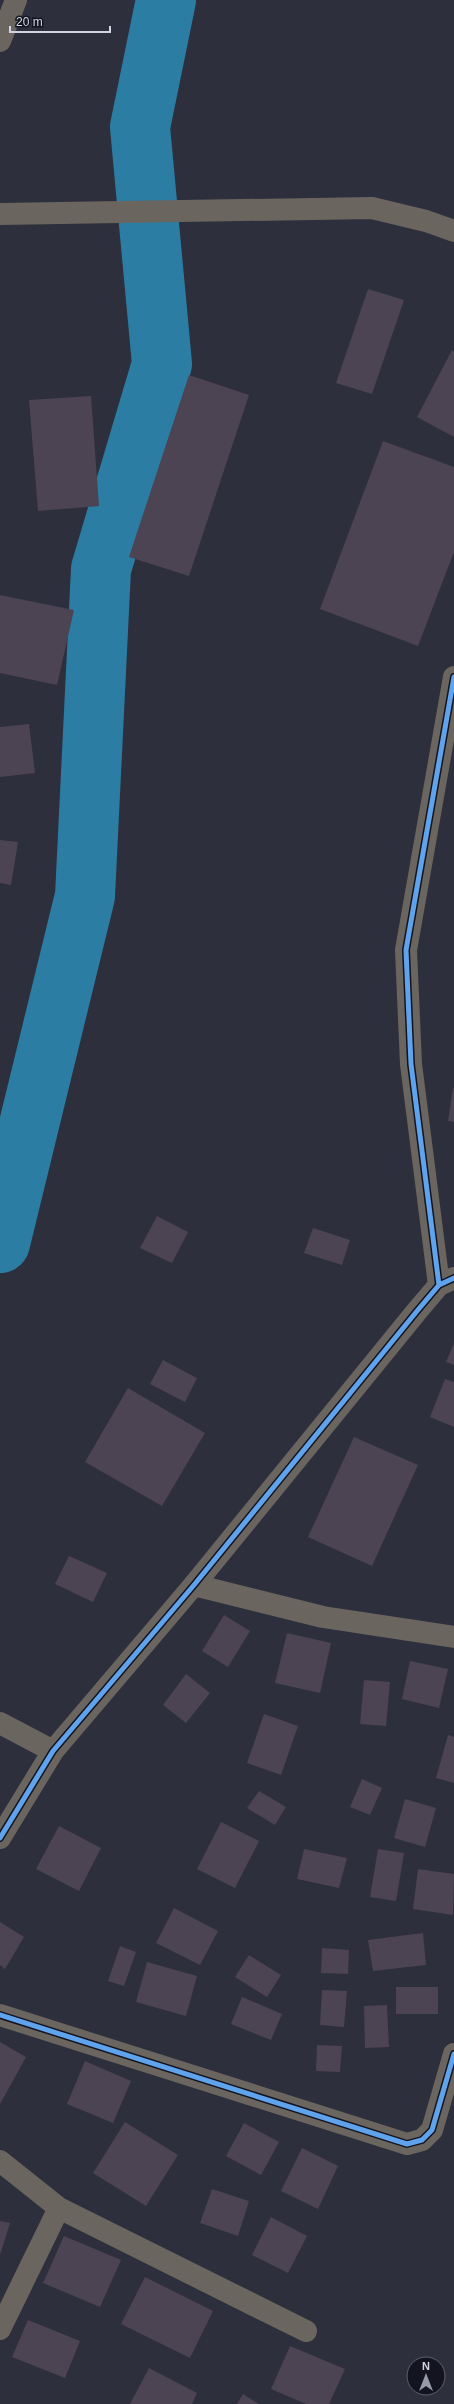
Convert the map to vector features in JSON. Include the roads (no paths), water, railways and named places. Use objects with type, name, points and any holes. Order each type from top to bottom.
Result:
[{"type":"street","points":[[0,40],[16,0]]},
{"type":"street","points":[[0,214],[372,208],[426,221],[454,231]]},
{"type":"street","points":[[0,1838],[53,1751],[194,1585],[447,1281],[412,1064],[406,950],[454,677]]},
{"type":"street","points":[[194,1585],[323,1617],[454,1637]]},
{"type":"street","points":[[0,1723],[53,1751]]},
{"type":"street","points":[[0,2015],[407,2144],[422,2140],[432,2130],[454,2054]]},
{"type":"street","points":[[0,2161],[58,2208],[306,2331]]},
{"type":"street","points":[[0,2329],[58,2208]]},
{"type":"waterway","points":[[0,1243],[85,896],[101,569],[162,364],[140,127],[166,0]]}]
